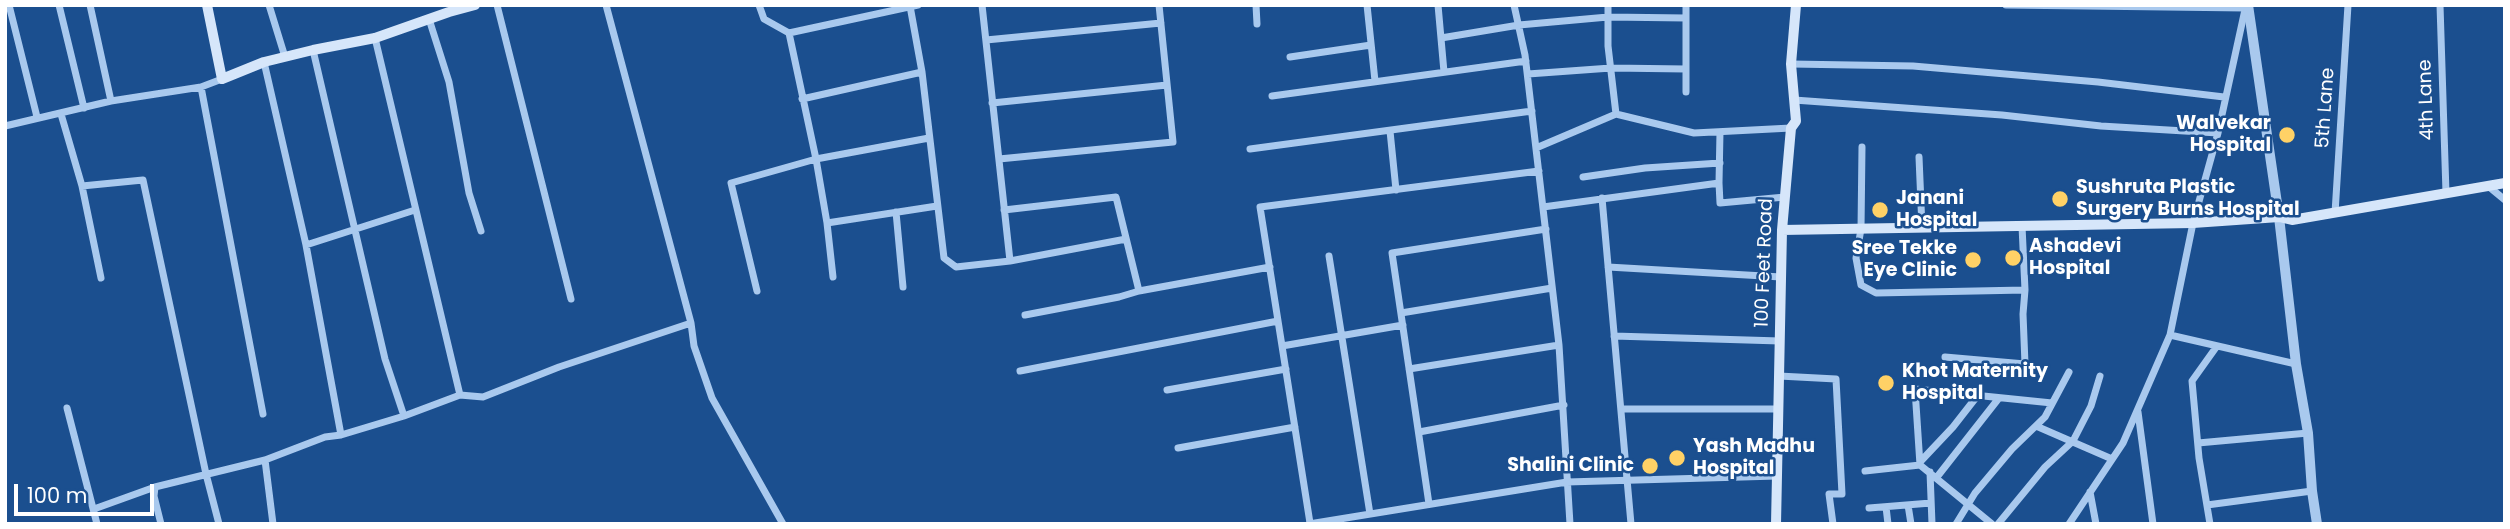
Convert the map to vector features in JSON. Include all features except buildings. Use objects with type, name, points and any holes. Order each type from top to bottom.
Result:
[{"type":"main road","points":[[207,5],[222,79],[264,62],[375,38],[429,19],[448,8],[475,5]]},
{"type":"main road","name":"100 Feet Road","points":[[1776,524],[1782,230],[1791,128],[1796,121],[1791,64],[1796,5]]},
{"type":"main road","points":[[1782,230],[2193,223],[2279,217],[2292,220],[2505,183]]},
{"type":"street","points":[[9,5],[37,117]]},
{"type":"street","points":[[59,5],[84,108]]},
{"type":"street","points":[[90,5],[111,102]]},
{"type":"street","points":[[270,5],[285,57]]},
{"type":"street","points":[[498,5],[571,299]]},
{"type":"street","points":[[606,5],[691,323],[694,346],[712,398],[783,524]]},
{"type":"street","points":[[759,5],[764,19],[789,33],[914,6],[944,258],[956,267],[1010,261],[1126,239]]},
{"type":"street","points":[[982,5],[1010,261]]},
{"type":"street","points":[[999,159],[1173,142],[1159,5]]},
{"type":"street","points":[[1256,5],[1257,24]]},
{"type":"street","points":[[1367,5],[1375,81]]},
{"type":"street","points":[[1438,5],[1444,72]]},
{"type":"street","points":[[1514,5],[1528,75],[1559,345],[1570,524]]},
{"type":"street","points":[[1608,5],[1616,114]]},
{"type":"street","points":[[1686,5],[1686,92]]},
{"type":"street","points":[[2006,5],[2246,6]]},
{"type":"street","name":"5th Lane","points":[[2335,213],[2348,5]]},
{"type":"street","name":"4th Lane","points":[[2440,5],[2446,194]]},
{"type":"street","points":[[2069,524],[2123,443],[2170,335],[2193,223],[2218,133],[2246,6]]},
{"type":"street","points":[[2246,6],[2279,217],[2296,364],[2308,433],[2317,524]]},
{"type":"street","points":[[1441,38],[1519,25],[1608,17],[1686,18]]},
{"type":"street","points":[[429,19],[449,82],[469,193],[481,231]]},
{"type":"street","points":[[986,40],[1161,23]]},
{"type":"street","points":[[789,33],[816,159],[833,277]]},
{"type":"street","points":[[375,38],[460,395]]},
{"type":"street","points":[[1290,57],[1371,45]]},
{"type":"street","points":[[313,50],[385,359],[404,416]]},
{"type":"street","points":[[1272,96],[1526,61]]},
{"type":"street","points":[[264,62],[306,245],[341,435]]},
{"type":"street","points":[[1791,64],[1913,66],[2098,82],[2224,97]]},
{"type":"street","points":[[1528,75],[1611,68],[1686,69]]},
{"type":"street","points":[[802,99],[922,72]]},
{"type":"street","points":[[5,126],[111,102],[201,87],[222,79]]},
{"type":"street","points":[[992,103],[1167,85]]},
{"type":"street","points":[[201,87],[263,414]]},
{"type":"street","points":[[1794,100],[2218,133]]},
{"type":"street","points":[[1250,149],[1532,111]]},
{"type":"street","points":[[61,114],[82,186],[101,278]]},
{"type":"street","points":[[1536,148],[1616,114],[1695,133],[1791,128]]},
{"type":"street","points":[[1390,131],[1396,190]]},
{"type":"street","points":[[1720,132],[1720,204],[1785,197]]},
{"type":"street","points":[[757,291],[732,183],[816,159],[929,138]]},
{"type":"street","points":[[1862,147],[1861,229],[1856,258],[1861,285],[1876,293],[2025,289]]},
{"type":"street","points":[[1919,157],[1922,228]]},
{"type":"street","points":[[1583,177],[1645,168],[1720,163]]},
{"type":"street","points":[[1539,172],[1260,207],[1309,524],[1567,482],[1777,475]]},
{"type":"street","points":[[82,186],[143,180],[219,524]]},
{"type":"street","points":[[1543,206],[1720,183]]},
{"type":"street","points":[[2488,186],[2505,200]]},
{"type":"street","points":[[1004,210],[1116,197],[1139,291]]},
{"type":"street","points":[[1602,198],[1631,524]]},
{"type":"street","points":[[827,222],[937,206]]},
{"type":"street","points":[[306,245],[415,210]]},
{"type":"street","points":[[896,212],[903,287]]},
{"type":"street","points":[[1945,357],[2025,365],[2022,226]]},
{"type":"street","points":[[1429,504],[1392,253],[1546,229]]},
{"type":"street","points":[[1329,256],[1370,514]]},
{"type":"street","points":[[1025,316],[1119,298],[1139,291],[1270,267]]},
{"type":"street","points":[[1608,267],[1781,277]]},
{"type":"street","points":[[1401,313],[1552,288]]},
{"type":"street","points":[[1020,371],[1278,321]]},
{"type":"street","points":[[93,509],[155,487],[265,460],[326,437],[404,416],[460,395],[483,397],[559,367],[691,323]]},
{"type":"street","points":[[1282,346],[1403,325]]},
{"type":"street","points":[[2170,335],[2296,364]]},
{"type":"street","points":[[1614,336],[1780,341]]},
{"type":"street","points":[[1409,369],[1559,345]]},
{"type":"street","points":[[2210,524],[2192,381],[2217,346]]},
{"type":"street","points":[[1167,390],[1286,369]]},
{"type":"street","points":[[1956,524],[1975,493],[2045,416],[2069,372]]},
{"type":"street","points":[[1779,376],[1836,379],[1842,494],[1829,494],[1833,524]]},
{"type":"street","points":[[1998,524],[2045,467],[2073,441],[2091,406],[2100,376]]},
{"type":"street","points":[[1992,524],[1920,463],[1915,388],[2052,403]]},
{"type":"street","points":[[1865,471],[1920,463],[1978,396]]},
{"type":"street","points":[[1932,524],[1934,475],[1999,398]]},
{"type":"street","points":[[1419,432],[1564,405]]},
{"type":"street","points":[[67,408],[97,524]]},
{"type":"street","points":[[1621,410],[1778,409]]},
{"type":"street","points":[[2137,411],[2153,524]]},
{"type":"street","points":[[2036,426],[2112,459]]},
{"type":"street","points":[[1178,448],[1295,427]]},
{"type":"street","points":[[2198,443],[2308,433]]},
{"type":"street","points":[[265,460],[273,524]]},
{"type":"street","points":[[155,487],[162,524]]},
{"type":"street","points":[[2207,505],[2312,491]]},
{"type":"street","points":[[2090,492],[2096,524]]},
{"type":"street","points":[[1869,509],[1931,503]]},
{"type":"street","points":[[1908,505],[1911,524]]},
{"type":"street","points":[[1886,507],[1888,524]]},
{"type":"place","name":"Walvekar Hospital","points":[[2287,135]]},
{"type":"place","name":"Sushruta Plastic Surgery Burns Hospital","points":[[2060,199]]},
{"type":"place","name":"Janani Hospital","points":[[1880,210]]},
{"type":"place","name":"Ashadevi Hospital","points":[[2013,258]]},
{"type":"place","name":"Sree Tekke Eye Clinic","points":[[1973,260]]},
{"type":"place","name":"Khot Maternity Hospital","points":[[1886,383]]},
{"type":"place","name":"Yash Madhu Hospital","points":[[1677,458]]},
{"type":"place","name":"Shalini Clinic","points":[[1650,466]]}]
